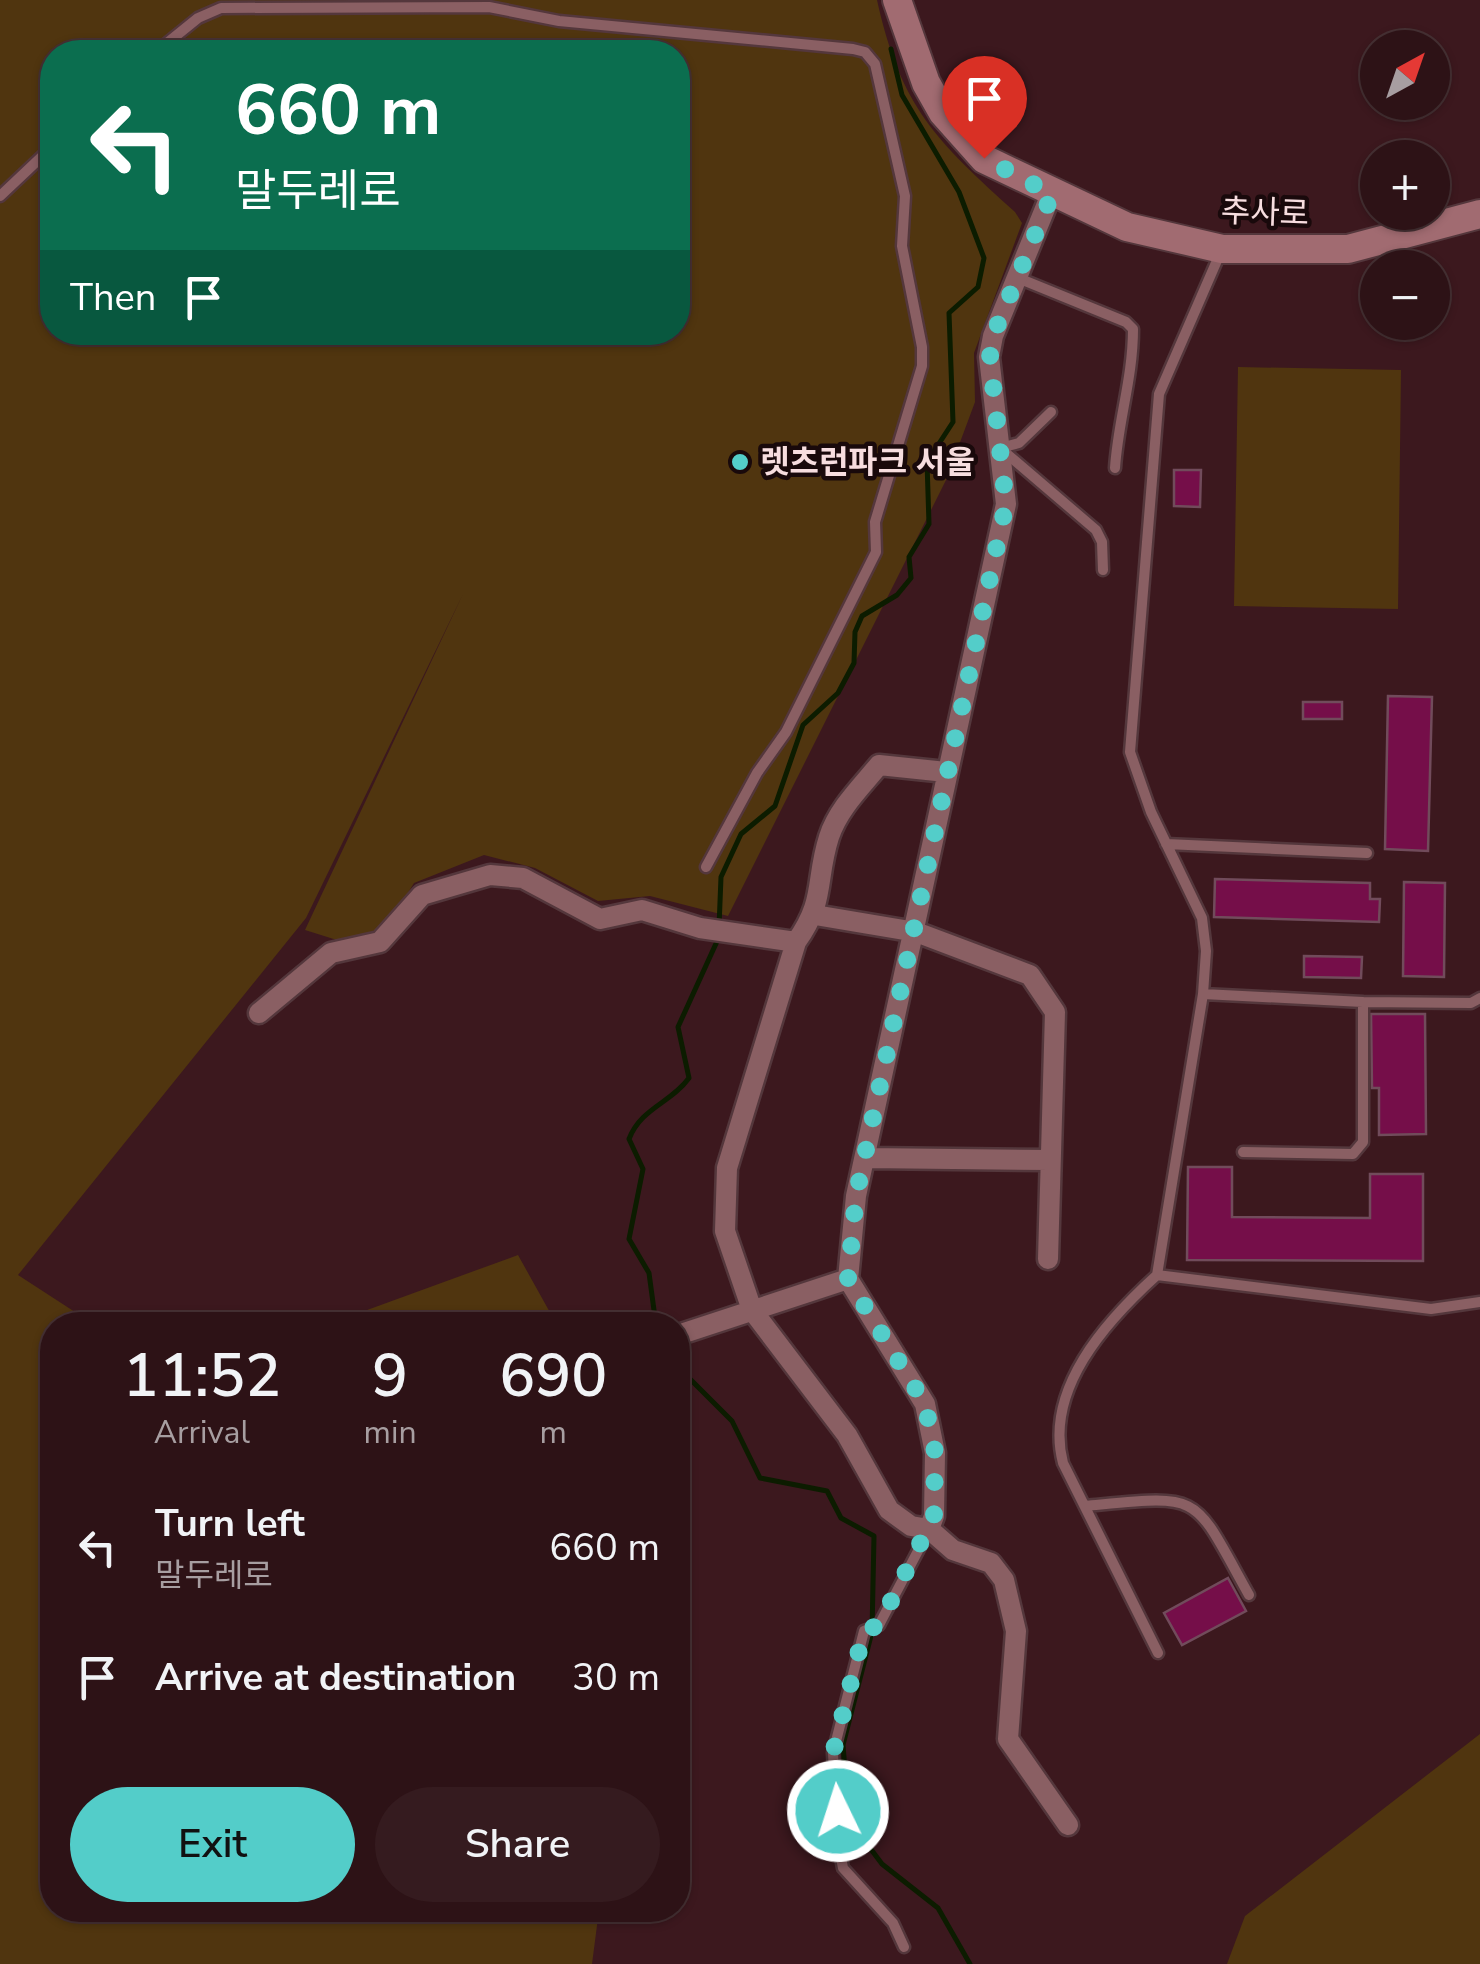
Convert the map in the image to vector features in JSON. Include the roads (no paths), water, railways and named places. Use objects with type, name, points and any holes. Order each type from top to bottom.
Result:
[{"type":"street","name":"추사로","points":[[896,0],[926,83],[944,113],[984,158],[1127,228],[1222,248],[1348,249],[1480,214]]},
{"type":"street","points":[[929,1529],[934,1516],[935,1452],[925,1404],[848,1279],[856,1196],[1006,504],[990,357],[993,336],[1052,194]]},
{"type":"street","points":[[946,772],[880,765],[848,803],[830,835],[815,916],[796,942],[728,1168],[726,1231],[752,1310],[847,1435],[889,1510],[912,1526],[929,1529],[953,1550],[991,1563],[1004,1580],[1016,1631],[1008,1739],[1068,1825]]},
{"type":"street","points":[[260,1014],[330,953],[380,942],[422,895],[490,874],[523,878],[600,919],[642,910],[700,928],[796,942]]},
{"type":"street","points":[[815,916],[916,932],[1030,975],[1044,990],[1055,1012],[1048,1259]]},
{"type":"street","points":[[867,1158],[1050,1160]]},
{"type":"street","points":[[690,1331],[848,1279]]},
{"type":"lane","points":[[171,40],[198,18],[221,8],[488,8],[560,21],[853,49],[865,52],[876,64],[905,196],[902,246],[918,320],[922,366],[876,522],[876,552],[786,732],[757,774],[706,867]]},
{"type":"lane","points":[[0,196],[40,158]]},
{"type":"lane","points":[[1158,1653],[1085,1506],[1057,1439],[1064,1395],[1124,1304],[1157,1275],[1202,994],[1206,951],[1202,918],[1166,844],[1130,752],[1159,394],[1222,248]]},
{"type":"lane","points":[[1018,278],[1126,322],[1133,330],[1133,373],[1118,429],[1115,468]]},
{"type":"lane","points":[[999,448],[1019,443],[1051,412]]},
{"type":"lane","points":[[999,448],[1096,530],[1102,542],[1104,570]]},
{"type":"lane","points":[[1166,844],[1366,853]]},
{"type":"lane","points":[[1202,994],[1362,1002],[1472,1003],[1480,998]]},
{"type":"lane","points":[[1242,1152],[1353,1154],[1364,1142],[1362,1002]]},
{"type":"lane","points":[[1157,1275],[1431,1310],[1480,1302]]},
{"type":"lane","points":[[1085,1506],[1164,1499],[1192,1504],[1205,1516],[1249,1595]]},
{"type":"lane","points":[[904,1947],[893,1924],[844,1868],[837,1836],[833,1753],[864,1631],[879,1625],[929,1529]]},
{"type":"waterway","points":[[719,927],[721,877],[741,834],[775,806],[803,725],[838,693],[854,663],[855,632],[862,616],[897,595],[911,578],[909,557],[929,524],[927,462],[953,422],[949,313],[978,287],[984,258],[959,192],[902,95],[891,49]]},
{"type":"waterway","points":[[654,1312],[649,1273],[629,1239],[643,1169],[629,1139],[641,1120],[689,1078],[678,1027],[719,937]]},
{"type":"waterway","points":[[690,1379],[732,1421],[760,1478],[827,1491],[841,1518],[874,1536],[872,1632],[843,1745],[849,1820],[882,1864],[938,1908],[970,1964]]},
{"type":"place","name":"렛츠런파크 서울","points":[[740,462]]}]
